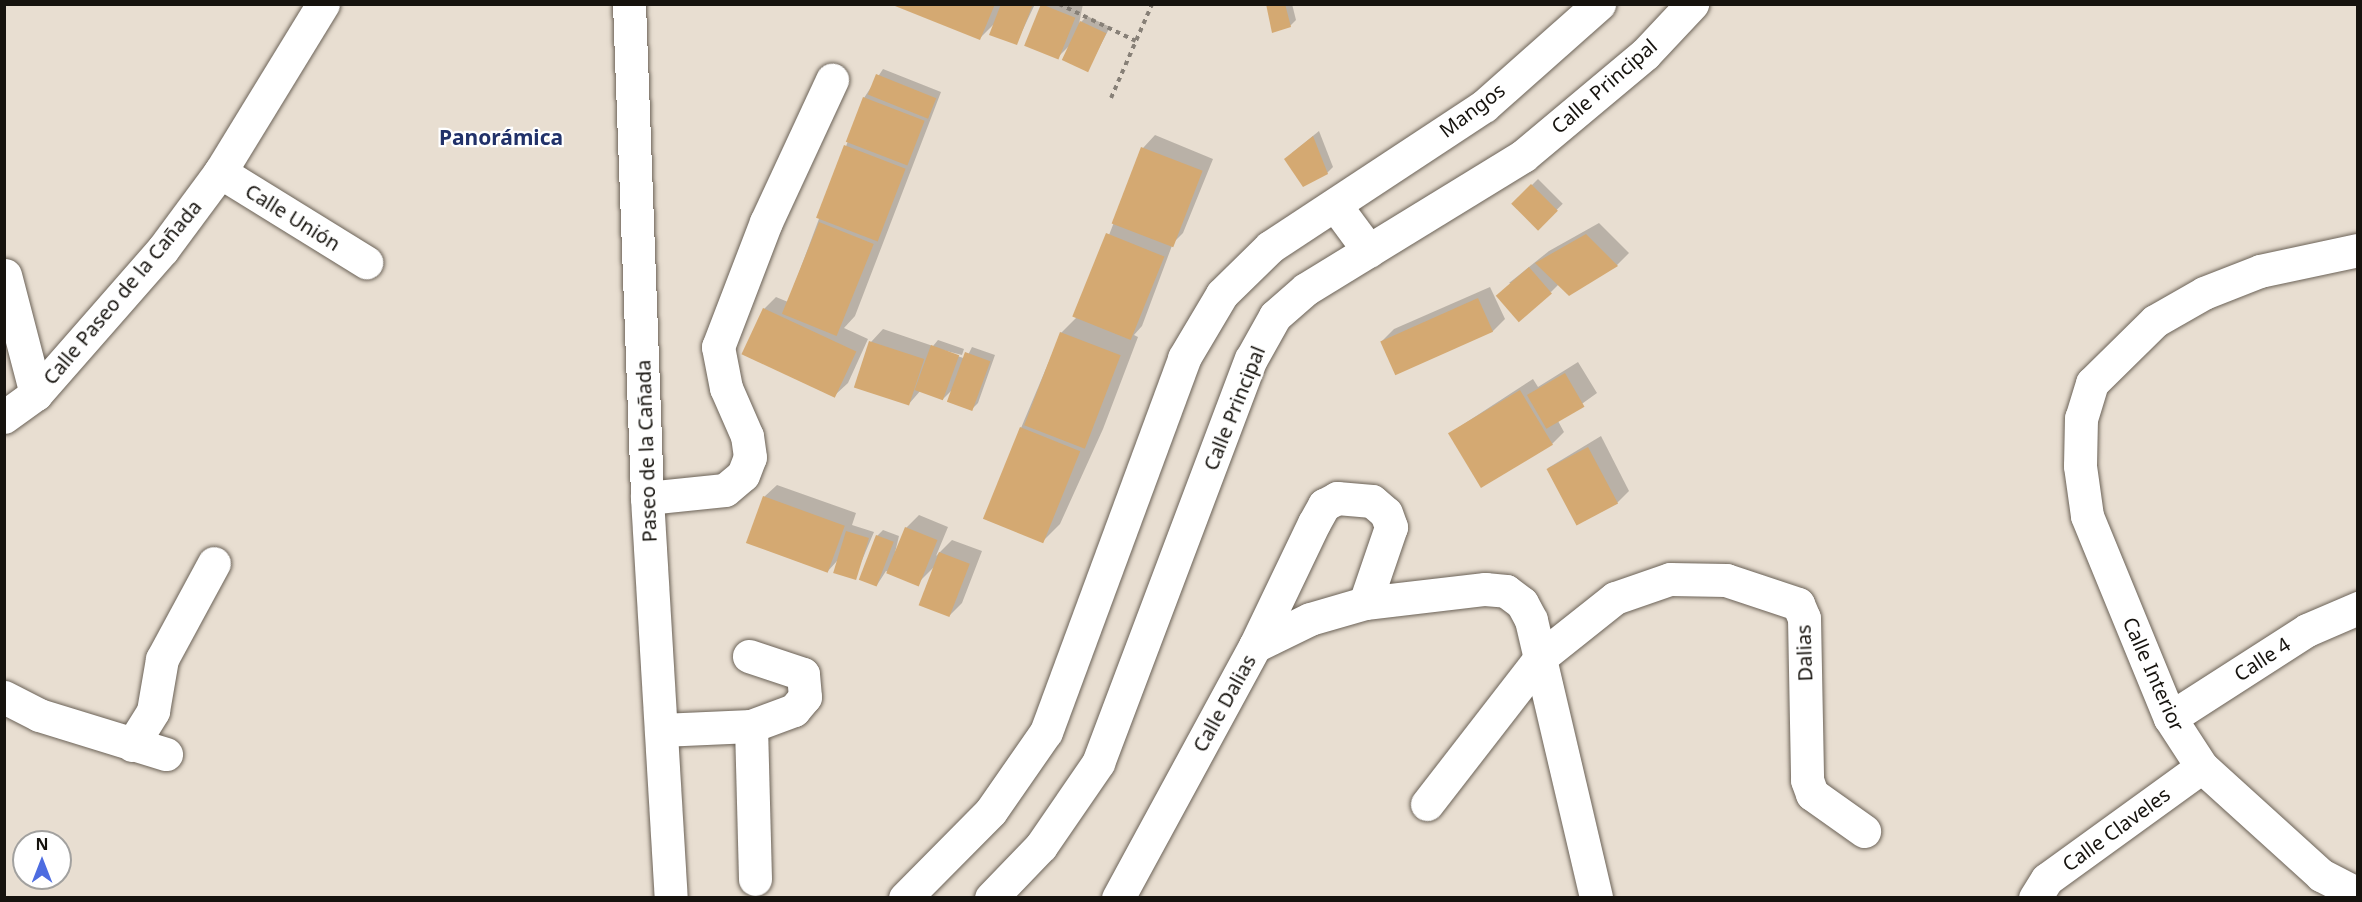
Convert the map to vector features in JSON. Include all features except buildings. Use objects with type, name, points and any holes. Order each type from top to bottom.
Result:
[{"type":"street","name":"Calle Paseo de la Cañada","points":[[4,417],[36,394],[163,249],[220,172],[323,4]]},
{"type":"street","name":"Paseo de la Cañada","points":[[629,4],[647,498],[670,897]]},
{"type":"street","name":"Mangos","points":[[1335,205],[1484,105],[1599,4]]},
{"type":"street","name":"Calle Principal","points":[[991,897],[1041,846],[1098,763],[1251,359],[1275,316],[1306,289],[1523,156],[1646,54],[1692,4]]},
{"type":"street","points":[[647,498],[725,490],[743,475],[750,457],[747,436],[726,388],[718,347],[766,222],[832,80]]},
{"type":"street","name":"Calle Unión","points":[[220,172],[366,262]]},
{"type":"street","points":[[905,897],[991,812],[1046,732],[1184,358],[1222,294],[1270,247],[1335,205],[1369,251]]},
{"type":"street","name":"Calle Interior","points":[[2358,250],[2260,271],[2204,293],[2155,321],[2092,383],[2081,418],[2080,466],[2086,516],[2170,718],[2202,767],[2321,875],[2358,894]]},
{"type":"street","points":[[5,275],[36,394]]},
{"type":"street","points":[[1255,646],[1314,523],[1324,505],[1337,498],[1372,501],[1386,513],[1391,527],[1365,603]]},
{"type":"street","points":[[132,746],[153,711],[162,659],[214,563]]},
{"type":"street","name":"Dalias","points":[[1542,656],[1616,598],[1670,579],[1726,580],[1784,596],[1798,604],[1804,618],[1807,780],[1812,794],[1864,831]]},
{"type":"street","name":"Calle Dalias","points":[[1118,897],[1255,646],[1310,619],[1365,603],[1506,591],[1522,603],[1542,656]]},
{"type":"street","name":"Calle 4","points":[[2170,718],[2307,630],[2358,608]]},
{"type":"street","points":[[661,730],[751,726],[794,710],[807,684],[803,674],[749,656]]},
{"type":"street","points":[[1427,804],[1542,656]]},
{"type":"street","points":[[1542,656],[1596,897]]},
{"type":"street","points":[[4,698],[39,716],[132,746],[166,754]]},
{"type":"street","points":[[751,726],[755,879]]},
{"type":"street","name":"Calle Claveles","points":[[2035,897],[2047,879],[2202,767]]},
{"type":"path","points":[[1059,4],[1136,41]]},
{"type":"path","points":[[1112,98],[1152,4]]},
{"type":"district","name":"Panorámica","points":[[501,137]]}]
